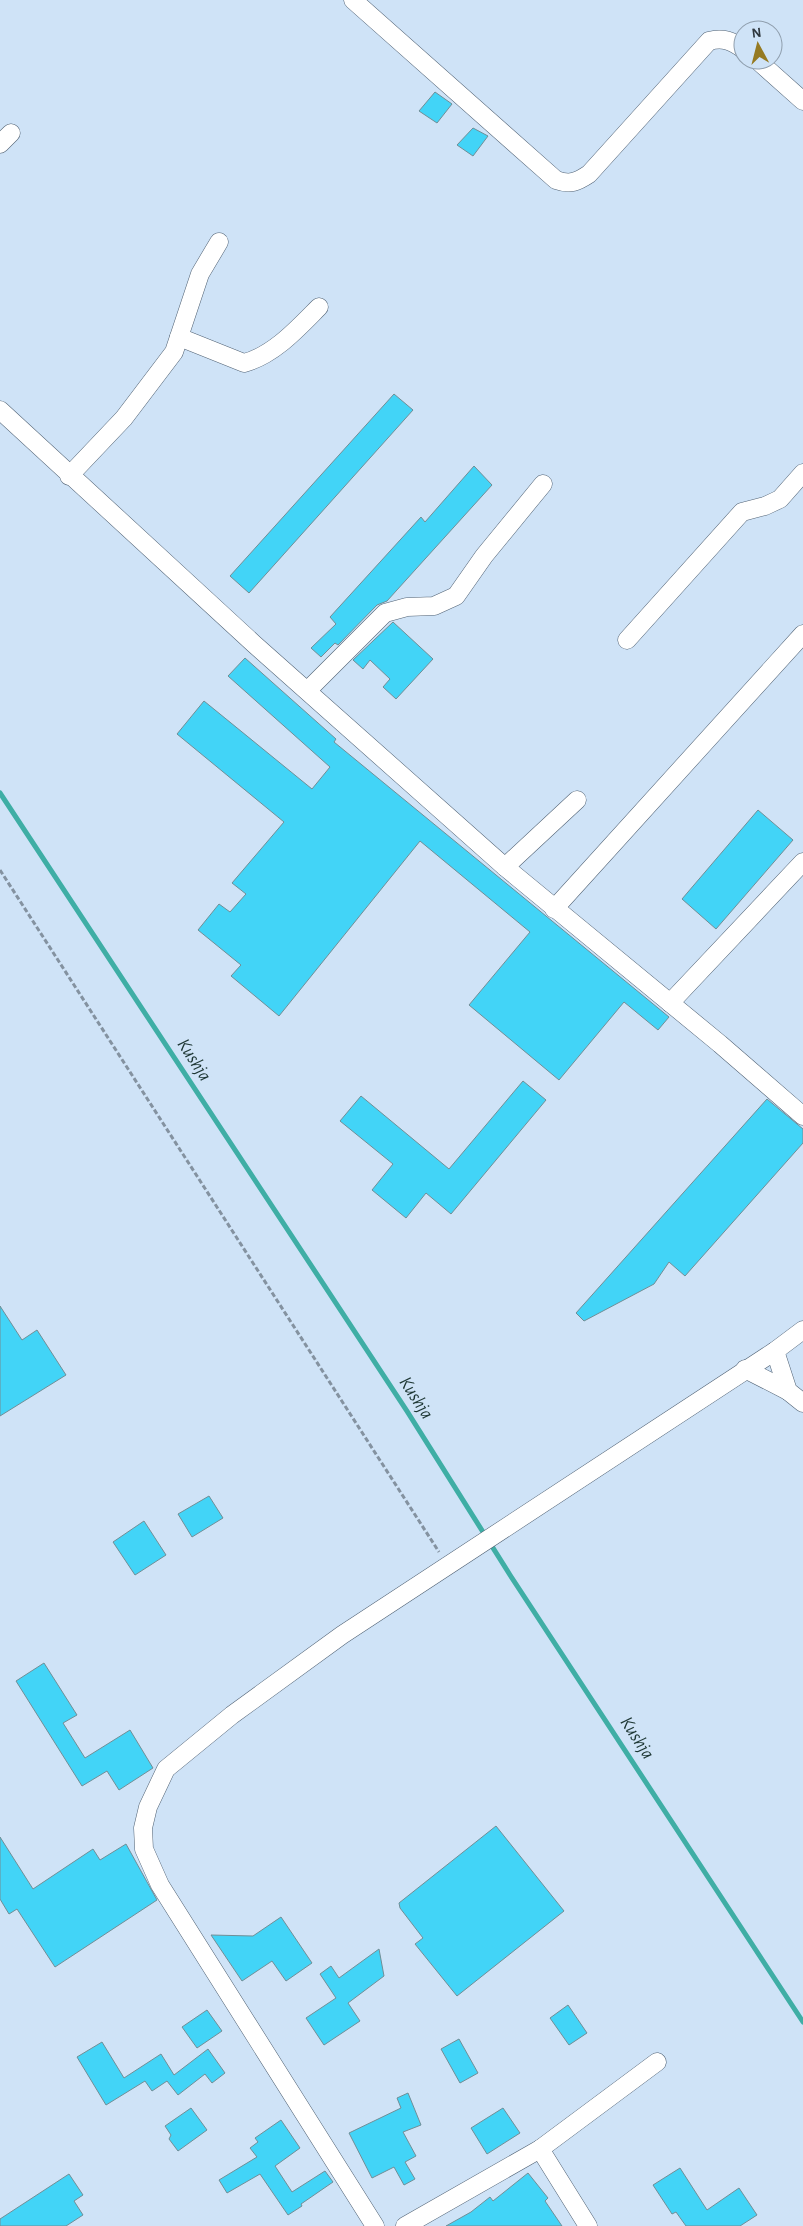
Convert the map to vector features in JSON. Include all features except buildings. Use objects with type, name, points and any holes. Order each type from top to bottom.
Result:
[{"type":"street","points":[[353,0],[556,180],[567,184],[579,181],[589,174],[709,41],[718,38],[733,42]]},
{"type":"street","points":[[769,70],[803,101]]},
{"type":"street","points":[[69,476],[124,418],[174,352],[200,274],[219,242]]},
{"type":"street","points":[[179,337],[244,363],[252,361],[283,342],[319,307]]},
{"type":"street","points":[[0,410],[69,476],[505,867],[803,1116]]},
{"type":"street","points":[[627,640],[742,512],[765,506],[780,499],[803,473]]},
{"type":"street","points":[[308,690],[385,613],[407,608],[434,606],[456,596],[484,556],[543,484]]},
{"type":"street","points":[[554,909],[803,634]]},
{"type":"street","points":[[505,867],[577,800]]},
{"type":"street","points":[[670,1003],[803,862]]},
{"type":"street","points":[[375,2226],[160,1885],[144,1850],[142,1828],[148,1807],[166,1769],[232,1715],[326,1646],[803,1330]]},
{"type":"street","points":[[775,1350],[788,1391]]},
{"type":"street","points":[[745,1369],[788,1391],[803,1404]]},
{"type":"street","points":[[405,2226],[540,2149],[657,2062]]},
{"type":"street","points":[[540,2149],[588,2226]]},
{"type":"path","points":[[0,870],[454,1561]]},
{"type":"waterway","name":"Kushja","points":[[0,793],[407,1411],[510,1575],[803,2022]]}]
